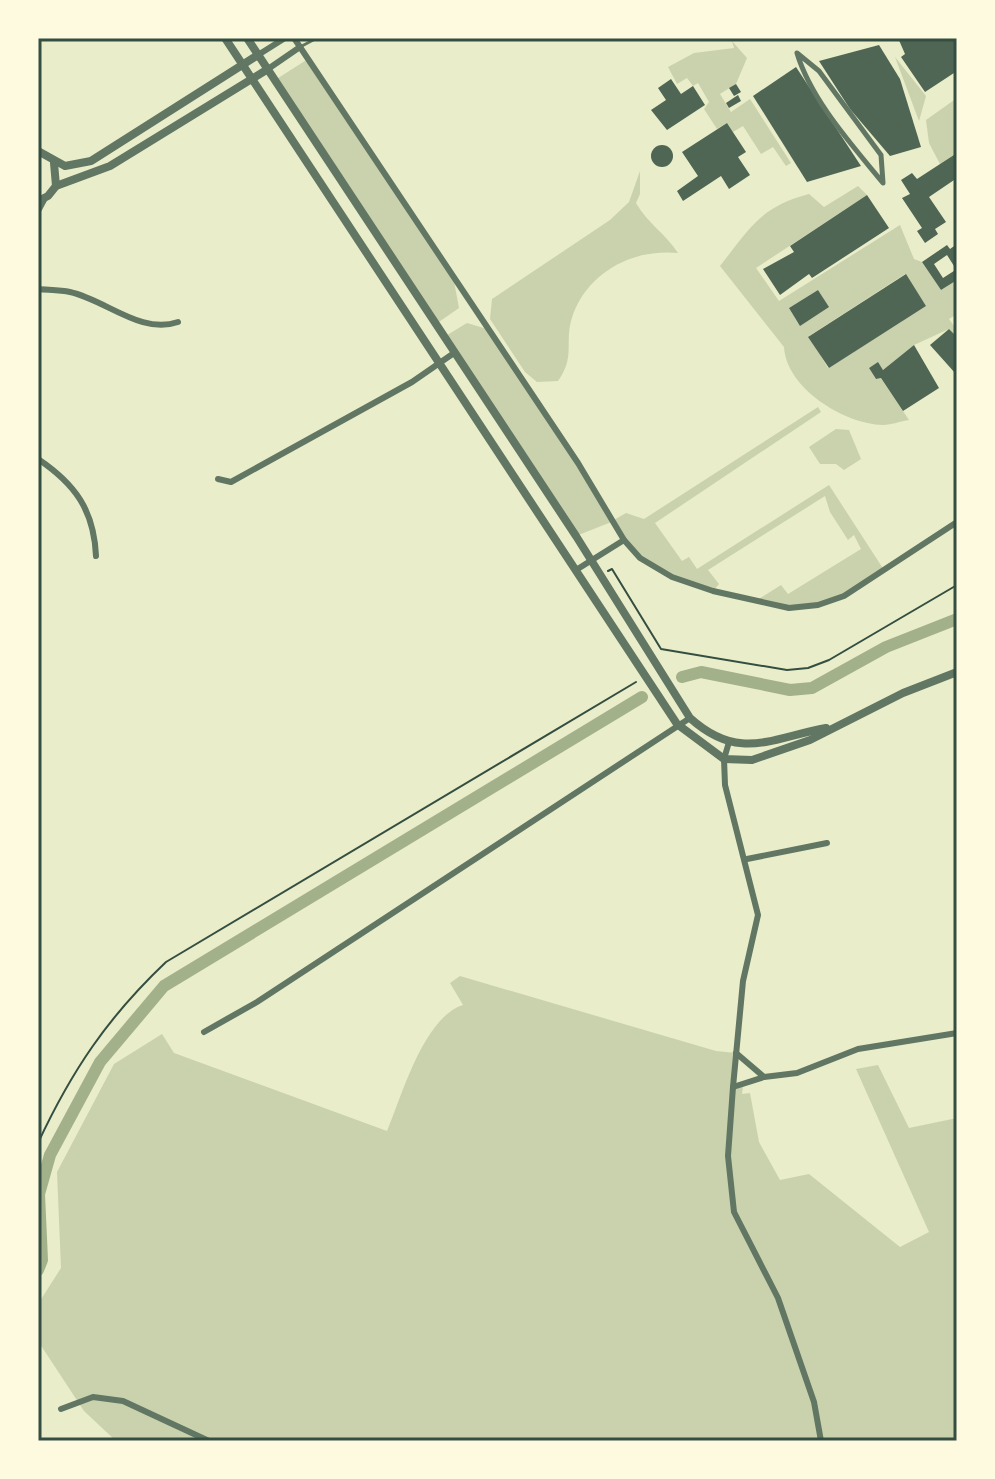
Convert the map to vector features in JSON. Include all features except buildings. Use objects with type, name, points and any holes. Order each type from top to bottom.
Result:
[{"type":"street","points":[[225,38],[677,724],[724,759],[770,757],[957,672]]},
{"type":"street","points":[[247,38],[591,560],[690,718],[714,737],[751,745],[776,742],[831,727]]},
{"type":"street","points":[[38,151],[54,163],[78,165],[102,155],[241,63],[285,38]]},
{"type":"street","points":[[294,38],[578,463],[624,540],[640,558],[672,577],[713,591],[789,608],[818,605],[844,596],[957,522]]},
{"type":"street","points":[[38,211],[41,200],[56,186],[110,166],[300,47]]},
{"type":"street","points":[[797,53],[819,71],[845,111],[881,155],[883,183],[854,148],[803,70],[797,53]]},
{"type":"street","points":[[54,163],[56,186]]},
{"type":"street","points":[[38,289],[71,292],[148,324],[165,327],[178,322]]},
{"type":"street","points":[[218,479],[231,482],[454,353]]},
{"type":"street","points":[[38,459],[67,479],[95,528],[96,556]]},
{"type":"street","points":[[576,570],[624,540]]},
{"type":"street","points":[[204,1032],[257,1002],[690,718]]},
{"type":"street","points":[[729,742],[724,759],[725,785],[747,859],[758,915],[743,981],[733,1087],[728,1156],[734,1212],[778,1298],[814,1402],[821,1441]]},
{"type":"street","points":[[747,859],[827,843]]},
{"type":"street","points":[[733,1087],[764,1077],[797,1073],[858,1049],[957,1033]]},
{"type":"street","points":[[736,1053],[764,1077]]},
{"type":"street","points":[[61,1409],[93,1397],[123,1401],[209,1441]]},
{"type":"lane","points":[[300,47],[317,38]]},
{"type":"path","points":[[601,576],[612,569],[661,649],[787,670],[808,668],[829,660],[957,585]]},
{"type":"path","points":[[38,1143],[91,1046],[124,1001],[166,962],[637,682],[632,673]]},
{"type":"green space","points":[[732,41],[747,58],[736,84],[720,94],[731,112],[750,99],[791,163],[786,166],[773,147],[761,154],[743,126],[733,132],[727,123],[717,129],[704,109],[709,102],[698,83],[693,86],[687,78],[677,84],[668,67],[694,53],[734,48]]},
{"type":"green space","points":[[895,57],[926,96],[919,121]]},
{"type":"green space","points":[[308,59],[453,276],[459,308],[436,324],[275,80]]},
{"type":"green space","points":[[957,98],[957,153],[940,164],[929,143],[926,120]]},
{"type":"green space","points":[[640,171],[640,194],[636,203],[678,253],[644,255],[627,260],[598,278],[577,304],[569,329],[568,358],[563,373],[558,381],[537,382],[525,372],[490,319],[492,299],[610,220],[629,202]]},
{"type":"green space","points":[[858,186],[867,195],[756,268],[779,301],[900,225],[914,259],[922,262],[941,290],[957,280],[957,321],[954,316],[949,319],[954,326],[957,324],[957,337],[949,329],[914,345],[883,370],[878,363],[869,368],[876,379],[881,378],[909,420],[886,425],[868,423],[835,411],[820,401],[795,376],[787,362],[784,347],[720,266],[757,221],[779,205],[809,194],[824,207]],"holes":[[[905,274],[926,306],[828,368],[809,336]],[[818,290],[828,306],[789,308]]]},
{"type":"green space","points":[[467,323],[487,329],[614,520],[626,513],[644,519],[818,407],[821,412],[655,523],[682,561],[689,557],[697,569],[829,485],[884,570],[852,590],[823,602],[792,606],[754,602],[781,585],[788,594],[861,549],[854,535],[848,540],[830,512],[825,496],[708,570],[719,584],[713,591],[672,577],[640,558],[614,521],[576,536],[444,337]]},
{"type":"green space","points":[[836,429],[849,430],[861,459],[844,470],[836,464],[820,464],[809,447]]},
{"type":"green space","points":[[460,976],[716,1051],[736,1053],[733,1086],[743,1086],[742,1094],[750,1093],[759,1142],[780,1180],[809,1174],[900,1247],[929,1232],[856,1069],[878,1065],[909,1128],[957,1118],[957,1441],[116,1441],[84,1411],[38,1341],[38,1304],[61,1268],[57,1172],[114,1064],[162,1034],[174,1053],[387,1131],[407,1078],[426,1041],[449,1012],[463,1005],[450,983]]},
{"type":"waterway","points":[[682,677],[701,672],[790,690],[812,688],[886,647],[957,619]]},
{"type":"waterway","points":[[38,1270],[42,1260],[39,1194],[50,1155],[100,1062],[164,986],[642,697]]}]
